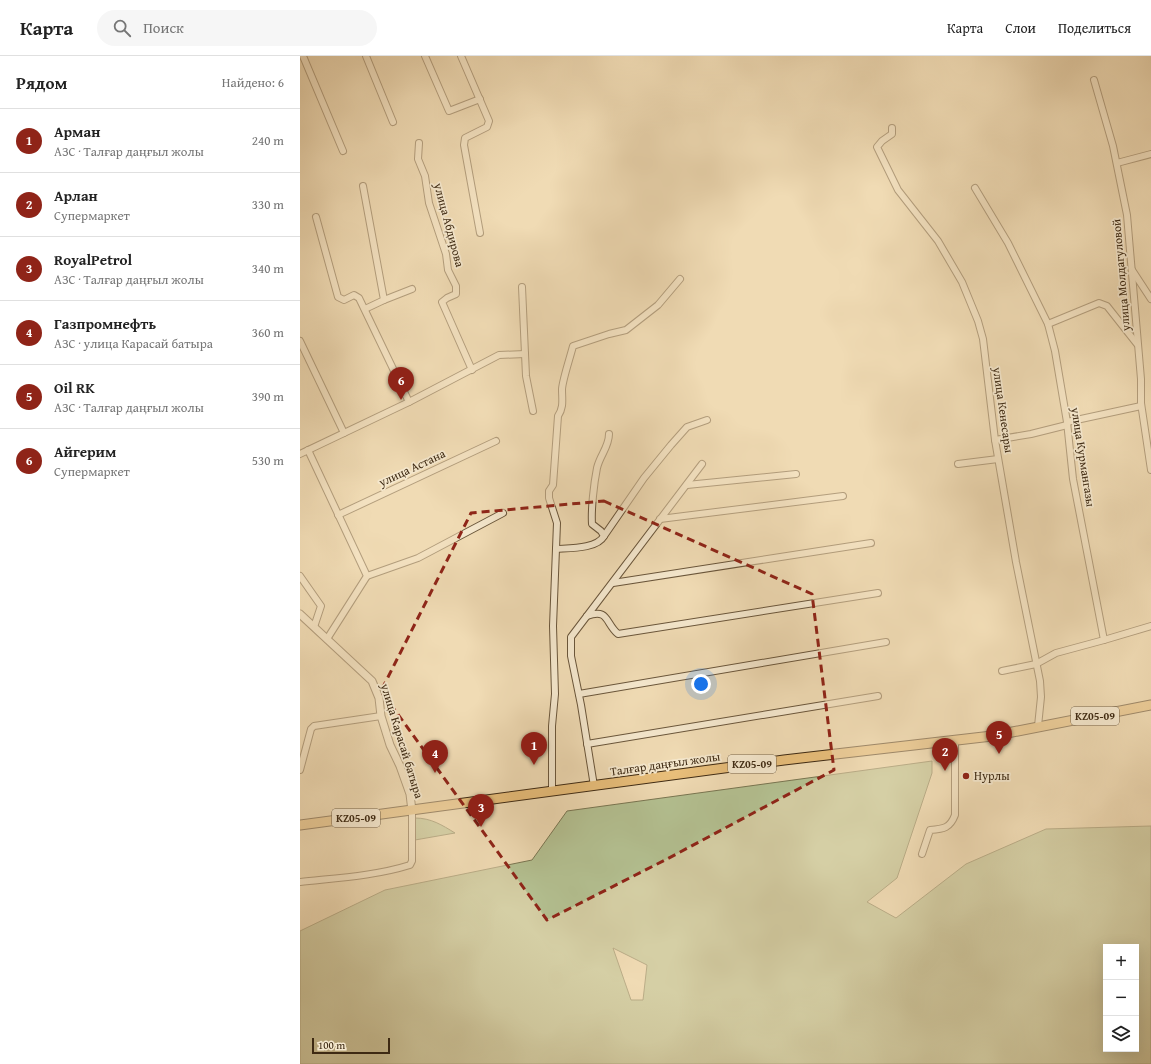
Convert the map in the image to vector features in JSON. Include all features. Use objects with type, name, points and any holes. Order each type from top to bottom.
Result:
[{"type":"main road","name":"Талғар даңғыл жолы","points":[[300,825],[784,760],[992,736],[1151,705]]},
{"type":"street","points":[[366,56],[393,122]]},
{"type":"street","points":[[425,56],[449,111],[480,99]]},
{"type":"street","points":[[461,56],[489,121],[486,127],[465,138],[464,145],[480,233]]},
{"type":"street","points":[[302,57],[344,151]]},
{"type":"street","name":"улица Молдагуловой","points":[[1094,80],[1117,163],[1127,216],[1138,345],[1141,406],[1151,470]]},
{"type":"street","name":"улица Кенесары","points":[[892,128],[892,134],[882,141],[878,147],[887,170],[898,190],[938,241],[962,282],[978,321],[983,339],[998,459],[1041,692],[1038,726]]},
{"type":"street","name":"улица Абдирова","points":[[419,143],[418,159],[425,176],[429,203],[446,254],[448,270],[456,286],[456,294],[442,302],[472,370]]},
{"type":"street","points":[[1117,163],[1151,154]]},
{"type":"street","points":[[363,186],[384,300]]},
{"type":"street","name":"улица Курмангазы","points":[[975,188],[1008,243],[1048,324],[1055,351],[1074,479],[1104,640]]},
{"type":"street","points":[[316,217],[338,297],[344,300],[354,295],[359,298],[409,402]]},
{"type":"street","points":[[1132,268],[1151,299]]},
{"type":"street","points":[[549,792],[555,694],[553,626],[557,523],[549,498],[549,491],[553,485],[558,416],[562,409],[563,401],[562,388],[573,346],[626,330],[658,305],[680,279]]},
{"type":"street","points":[[522,287],[524,354],[526,376],[533,411]]},
{"type":"street","points":[[364,309],[412,289]]},
{"type":"street","points":[[1048,324],[1099,303],[1107,306],[1138,345]]},
{"type":"street","points":[[300,341],[344,433]]},
{"type":"street","points":[[300,454],[409,402],[499,355],[524,354]]},
{"type":"street","points":[[995,440],[1031,434],[1141,406]]},
{"type":"street","points":[[556,549],[594,544],[601,541],[644,478],[671,445],[687,427],[706,420]]},
{"type":"street","points":[[604,536],[601,531],[592,524],[591,512],[597,468],[609,444],[609,434]]},
{"type":"street","name":"улица Астана","points":[[338,515],[496,441]]},
{"type":"street","points":[[308,450],[367,576]]},
{"type":"street","points":[[958,464],[998,459]]},
{"type":"street","points":[[594,786],[579,694],[571,656],[571,637],[702,464]]},
{"type":"street","points":[[687,485],[796,474]]},
{"type":"street","points":[[660,519],[843,496]]},
{"type":"street","points":[[327,639],[367,576],[418,558],[503,513]]},
{"type":"street","points":[[613,583],[871,543]]},
{"type":"street","points":[[300,576],[321,606],[314,627]]},
{"type":"street","points":[[587,616],[599,613],[604,615],[618,634],[878,593]]},
{"type":"street","name":"улица Карасай батыра","points":[[300,614],[372,681],[379,698],[381,716],[390,745],[400,766],[410,794],[412,810]]},
{"type":"street","points":[[1002,671],[1036,664],[1056,653],[1151,626]]},
{"type":"street","points":[[579,694],[886,642]]},
{"type":"street","points":[[587,744],[878,696]]},
{"type":"street","points":[[300,770],[311,729],[314,726],[381,716]]},
{"type":"street","points":[[922,854],[930,830],[945,829],[952,824],[955,815],[956,740]]},
{"type":"street","points":[[300,882],[331,879],[410,865],[412,861],[412,810]]},
{"type":"highlighted area","points":[[604,501],[812,594],[834,770],[667,859],[547,920],[381,691],[471,513]]},
{"type":"green space","points":[[932,761],[932,773],[897,878],[867,902],[896,918],[966,864],[1046,829],[1151,826],[1151,1064],[300,1064],[300,931],[385,890],[532,860],[567,811]],"holes":[[[613,948],[647,965],[643,1000],[631,1000]]]},
{"type":"green space","points":[[415,818],[431,821],[455,833],[415,840]]},
{"type":"place","name":"Айгерим","points":[[401,400]]},
{"type":"place","name":"Oil RK","points":[[999,754]]},
{"type":"place","name":"Арман","points":[[534,765]]},
{"type":"place","name":"Арлан","points":[[945,771]]},
{"type":"place","name":"Газпромнефть","points":[[435,773]]},
{"type":"place","name":"Нурлы","points":[[966,776]]},
{"type":"place","name":"RoyalPetrol","points":[[481,827]]}]
